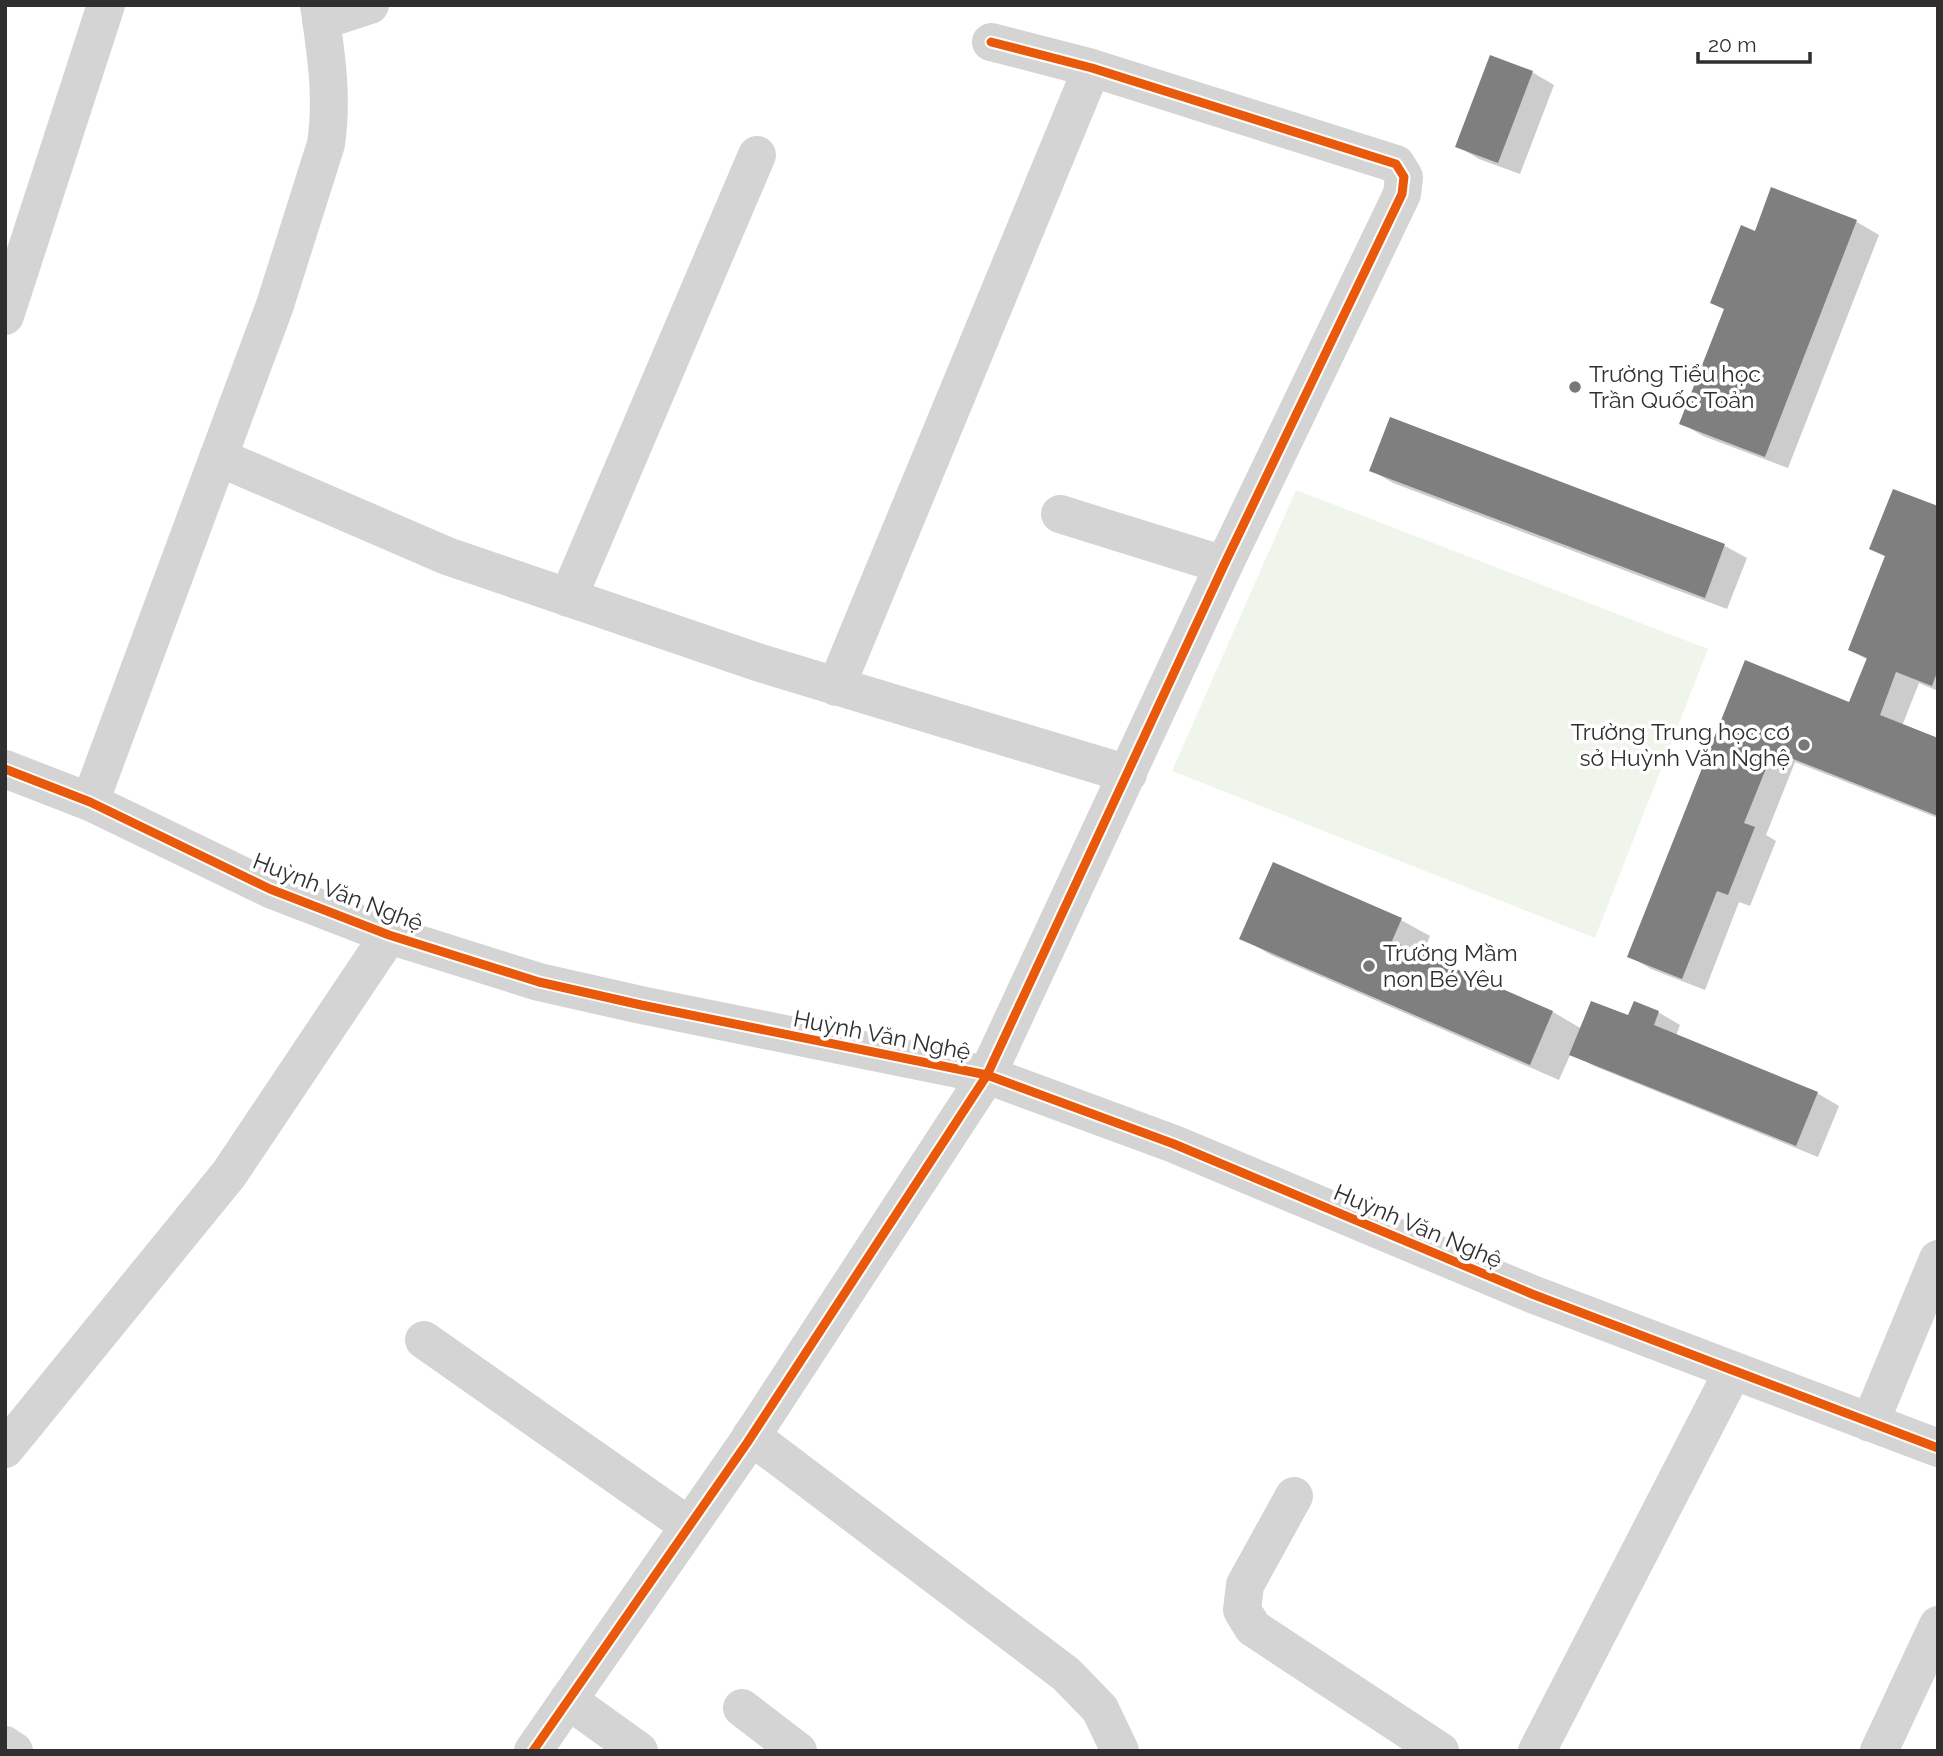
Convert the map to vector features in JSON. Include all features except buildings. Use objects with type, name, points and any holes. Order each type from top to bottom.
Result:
[{"type":"street","points":[[5,316],[106,5]]},
{"type":"street","points":[[90,802],[275,305],[326,144],[330,117],[330,78],[320,13],[370,5]]},
{"type":"street","points":[[533,1751],[751,1436],[987,1075],[1224,565],[1402,194],[1404,177],[1396,164],[1092,68],[991,42]]},
{"type":"street","points":[[836,687],[1092,68]]},
{"type":"street","points":[[568,597],[757,155]]},
{"type":"street","points":[[218,457],[447,556],[761,663],[1128,774]]},
{"type":"street","points":[[1060,514],[1224,565]]},
{"type":"street","name":"Huỳnh Văn Nghệ","points":[[5,769],[90,802],[270,888],[389,935],[539,982],[987,1075],[1174,1144],[1532,1294],[1938,1448]]},
{"type":"street","points":[[5,1449],[229,1174],[389,935]]},
{"type":"street","points":[[1870,1423],[1938,1259]]},
{"type":"street","points":[[425,1340],[689,1526]]},
{"type":"street","points":[[1537,1751],[1733,1371]]},
{"type":"street","points":[[751,1436],[1066,1674],[1100,1709],[1120,1751]]},
{"type":"street","points":[[1294,1496],[1245,1584],[1242,1610],[1253,1628],[1440,1751]]},
{"type":"street","points":[[1879,1751],[1938,1625]]},
{"type":"street","points":[[568,1700],[639,1751]]},
{"type":"street","points":[[742,1708],[798,1751]]},
{"type":"street","points":[[5,1745],[14,1751]]},
{"type":"shaded area","points":[[1296,490],[1708,649],[1595,938],[1172,771]]},
{"type":"cycle path","points":[[533,1751],[747,1443],[987,1075],[1224,565],[1402,194],[1404,177],[1396,164],[1092,68],[991,42]]},
{"type":"cycle path","points":[[5,769],[90,802],[270,889],[389,935],[539,982],[987,1075],[1174,1144],[1532,1294],[1938,1448]]},
{"type":"place","name":"Trường Tiểu học Trần Quốc Toản","points":[[1575,387]]},
{"type":"place","name":"Trường Trung học cơ sở Huỳnh Văn Nghệ","points":[[1804,745]]},
{"type":"place","name":"Trường Mầm non Bé Yêu","points":[[1369,966]]}]
